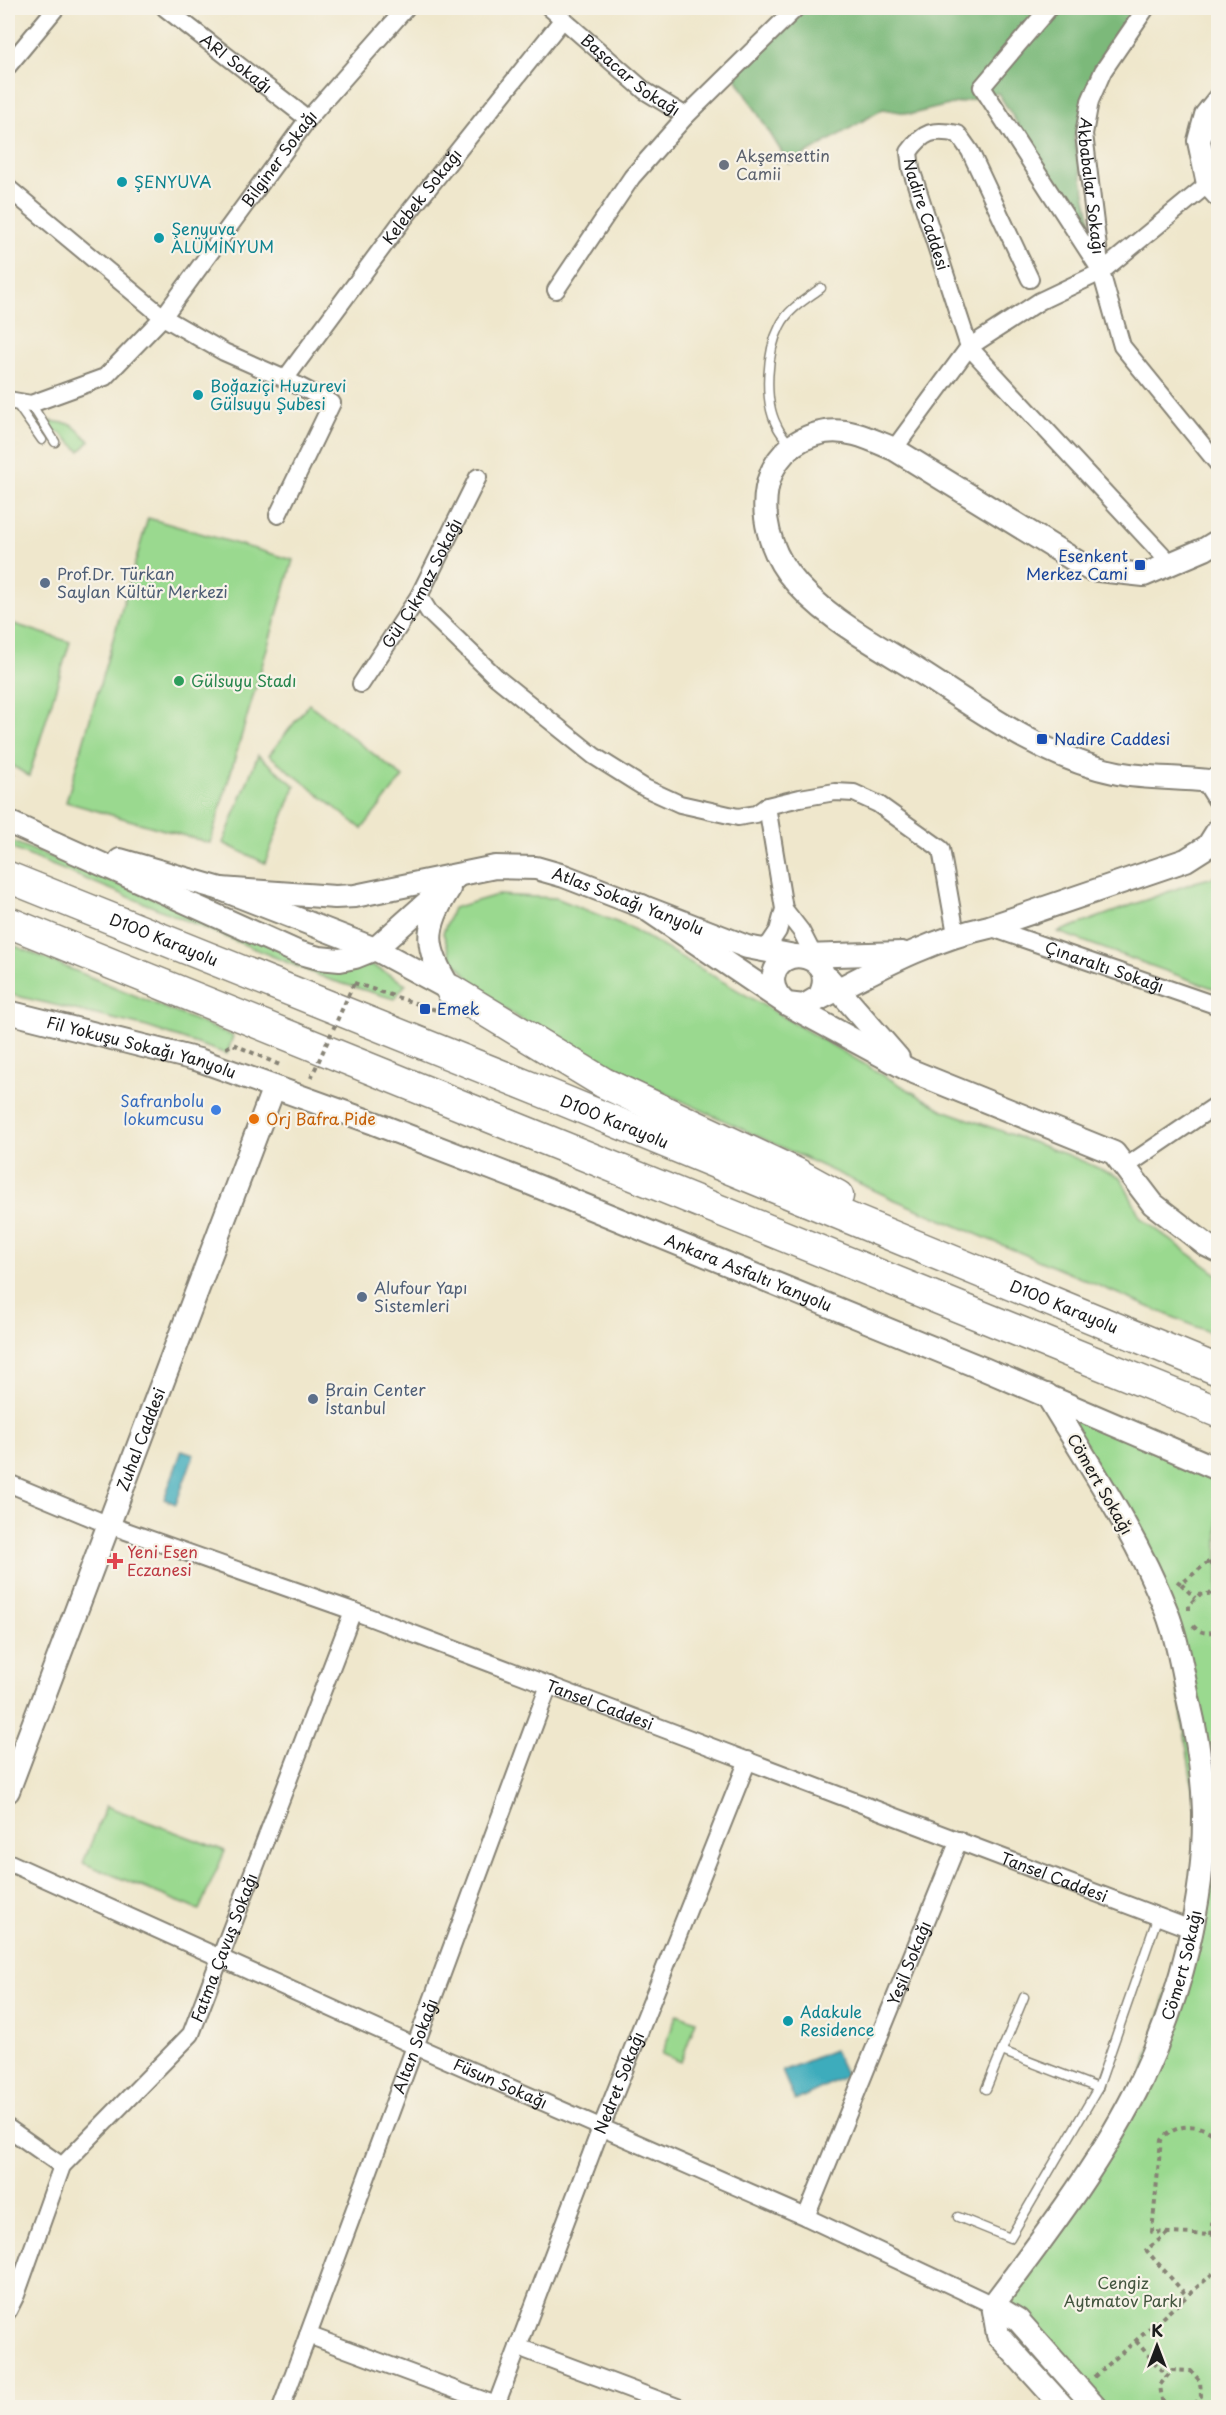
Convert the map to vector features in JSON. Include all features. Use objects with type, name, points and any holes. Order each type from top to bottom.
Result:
[{"type":"highway","name":"D100 Karayolu","points":[[8,877],[532,1087],[1218,1370]]},
{"type":"highway","points":[[8,922],[1218,1412]]},
{"type":"highway","points":[[444,1000],[604,1083],[796,1173],[981,1273]]},
{"type":"main road","points":[[1213,189],[1199,141],[1206,115],[1218,100]]},
{"type":"main road","points":[[1218,541],[1144,575],[1089,570],[894,448],[862,435],[842,432],[826,432],[790,445],[768,480],[765,514],[768,535],[776,554],[788,572],[818,605],[836,619],[1028,740],[1117,773],[1208,781],[1218,797]]},
{"type":"main road","points":[[8,822],[117,859],[221,889],[375,949],[444,1000]]},
{"type":"main road","points":[[8,822],[297,952],[319,958],[340,960],[375,949],[458,875]]},
{"type":"main road","points":[[909,952],[781,963],[774,977],[776,992],[787,1004],[804,1006],[909,952],[956,934],[988,927],[1209,851],[1208,846],[1218,830]]},
{"type":"main road","name":"Atlas Sokağı Yanyolu","points":[[221,889],[335,897],[355,896],[495,867],[536,868],[564,876],[761,950],[809,960]]},
{"type":"main road","points":[[444,1000],[430,942],[432,923],[438,906],[458,875]]},
{"type":"main road","points":[[642,906],[787,1004],[909,1070],[1124,1157],[1153,1204],[1206,1245],[1218,1251]]},
{"type":"main road","points":[[809,960],[909,1070]]},
{"type":"main road","points":[[809,960],[823,990],[812,1003]]},
{"type":"main road","name":"Fil Yokuşu Sokağı Yanyolu","points":[[8,1012],[199,1060],[274,1087]]},
{"type":"main road","name":"Ankara Asfaltı Yanyolu","points":[[274,1087],[527,1182],[1047,1395],[1218,1469]]},
{"type":"main road","name":"Zuhal Caddesi","points":[[8,1791],[274,1087]]},
{"type":"main road","name":"Cömert Sokağı","points":[[993,2305],[1039,2243],[1105,2146],[1142,2078],[1178,1986],[1202,1864],[1204,1810],[1198,1741],[1177,1647],[1155,1583],[1118,1512],[1047,1395]]},
{"type":"main road","points":[[993,2305],[998,2335],[1064,2408]]},
{"type":"main road","name":"Füsun Sokağı","points":[[993,2305],[1018,2320],[1096,2408]]},
{"type":"street","points":[[8,66],[56,8]]},
{"type":"street","name":"ARI Sokağı","points":[[165,8],[308,119]]},
{"type":"street","name":"Bilginer Sokağı","points":[[18,402],[105,377],[164,317],[308,119],[406,8]]},
{"type":"street","points":[[556,290],[632,177],[686,116],[795,8]]},
{"type":"street","points":[[1049,8],[982,87],[1101,272],[1122,346],[1218,464]]},
{"type":"street","name":"Akbabalar Sokağı","points":[[1101,272],[1084,134],[1090,101],[1103,71],[1146,8]]},
{"type":"street","name":"Başacar Sokağı","points":[[556,13],[645,91],[686,116]]},
{"type":"street","name":"Kelebek Sokağı","points":[[285,379],[556,13]]},
{"type":"street","name":"Nadire Caddesi","points":[[969,347],[911,169],[909,152],[918,140],[938,130],[958,135],[970,151],[1030,279]]},
{"type":"street","points":[[8,188],[164,317],[224,352],[332,403],[278,514]]},
{"type":"street","points":[[894,448],[969,347],[1040,301],[1101,272],[1213,189]]},
{"type":"street","points":[[969,347],[1171,564]]},
{"type":"street","name":"Gül Çıkmaz Sokağı","points":[[361,684],[419,596],[477,477]]},
{"type":"street","points":[[419,596],[429,612],[498,678],[594,756],[645,788],[680,804],[738,817],[756,814],[766,806],[835,792],[854,793],[878,804],[941,849],[956,934]]},
{"type":"street","points":[[1194,779],[1218,774]]},
{"type":"street","points":[[761,950],[778,932],[784,909],[766,806]]},
{"type":"street","points":[[784,909],[801,931],[809,960]]},
{"type":"street","name":"Çınaraltı Sokağı","points":[[988,927],[1218,1006]]},
{"type":"street","points":[[1124,1157],[1218,1104]]},
{"type":"street","name":"Tansel Caddesi","points":[[8,1483],[109,1525],[354,1611],[1191,1929]]},
{"type":"street","name":"Fatma Çavuş Sokağı","points":[[8,2312],[62,2166],[191,2034],[354,1611]]},
{"type":"street","name":"Altan Sokağı","points":[[281,2408],[549,1685]]},
{"type":"street","name":"Nedret Sokağı","points":[[496,2406],[601,2128],[748,1760]]},
{"type":"street","name":"Yeşil Sokağı","points":[[806,2217],[959,1840]]},
{"type":"street","name":"Füsun Sokağı","points":[[8,1862],[415,2046],[806,2217],[993,2305]]},
{"type":"street","points":[[8,2128],[62,2166]]},
{"type":"street","points":[[308,2336],[496,2406]]},
{"type":"street","points":[[518,2347],[680,2408]]},
{"type":"lane","points":[[790,445],[776,425],[769,402],[769,363],[780,326],[794,307],[821,288]]},
{"type":"lane","points":[[18,402],[42,440]]},
{"type":"lane","points":[[18,402],[55,442]]},
{"type":"lane","points":[[958,2217],[1010,2238],[1098,2088],[1158,1916]]},
{"type":"lane","points":[[986,2089],[1024,1997]]},
{"type":"lane","points":[[1002,2051],[1098,2088]]},
{"type":"path","points":[[8,770],[15,773],[9,780],[8,789]]},
{"type":"path","points":[[311,1078],[354,982],[444,1000]]},
{"type":"path","points":[[1181,1584],[1218,1554]]},
{"type":"path","points":[[1209,1562],[1218,1573]]},
{"type":"path","points":[[1172,1577],[1195,1598]]},
{"type":"path","points":[[1188,1615],[1189,1605],[1199,1595],[1215,1593],[1218,1595]]},
{"type":"path","points":[[1190,1621],[1199,1631],[1209,1634],[1218,1630]]},
{"type":"path","points":[[1218,2139],[1211,2130],[1187,2125],[1169,2132],[1161,2140],[1152,2232],[1211,2235],[1218,2169]]},
{"type":"path","points":[[1169,2232],[1146,2250],[1187,2296]]},
{"type":"path","points":[[1080,2390],[1218,2269]]},
{"type":"path","points":[[1136,2341],[1167,2377]]},
{"type":"path","points":[[1170,2408],[1162,2400],[1160,2385],[1172,2370],[1191,2371],[1200,2380],[1201,2396],[1193,2407],[1185,2408]]},
{"type":"green space","points":[[792,8],[1142,8],[1085,100],[1074,139],[1096,247],[998,93],[912,114],[883,109],[789,164],[729,67]]},
{"type":"green space","points":[[50,421],[71,424],[90,441],[80,451],[59,432],[53,432]]},
{"type":"green space","name":"Gülsuyu Stadı","points":[[148,518],[293,560],[210,843],[66,802]]},
{"type":"green space","name":"Prof.Dr. Türkan Saylan Kültür Merkezi","points":[[8,622],[70,642],[29,776],[8,763]]},
{"type":"green space","points":[[309,704],[403,777],[362,829],[269,755]]},
{"type":"green space","points":[[258,755],[295,786],[265,863],[223,843]]},
{"type":"green space","points":[[8,840],[323,966],[372,965],[406,984],[394,999],[330,980],[8,847]]},
{"type":"green space","points":[[1218,876],[1218,990],[1058,932],[1195,882]]},
{"type":"green space","points":[[497,895],[556,898],[631,928],[943,1110],[1071,1156],[1121,1178],[1141,1218],[1218,1275],[1218,1336],[893,1199],[570,1049],[486,998],[451,957],[443,933],[453,908]]},
{"type":"green space","points":[[8,943],[233,1036],[227,1054],[147,1027],[8,994]]},
{"type":"green space","name":"Cengiz Aytmatov Parkı","points":[[1047,1395],[1218,1469],[1218,2407],[1096,2407],[993,2305],[1142,2078],[1204,1866],[1167,1613]]},
{"type":"green space","points":[[106,1806],[225,1851],[199,1910],[83,1863]]},
{"type":"green space","points":[[677,2014],[696,2021],[681,2062],[662,2054]]},
{"type":"water","points":[[182,1450],[194,1454],[176,1504],[164,1499]]},
{"type":"water","points":[[834,2050],[846,2076],[795,2101],[782,2071]]},
{"type":"place","name":"Akşemsettin Camii","points":[[724,165]]},
{"type":"place","name":"ŞENYUVA","points":[[122,182]]},
{"type":"place","name":"Şenyuva ALÜMİNYUM","points":[[159,238]]},
{"type":"place","name":"Boğaziçi Huzurevi Gülsuyu Şubesi","points":[[198,395]]},
{"type":"place","name":"Esenkent Merkez Cami","points":[[1140,565]]},
{"type":"place","name":"Prof.Dr. Türkan Saylan Kültür Merkezi","points":[[45,583]]},
{"type":"place","name":"Gülsuyu Stadı","points":[[179,681]]},
{"type":"place","name":"Nadire Caddesi","points":[[1042,739]]},
{"type":"place","name":"Emek","points":[[425,1009]]},
{"type":"place","name":"Safranbolu lokumcusu","points":[[216,1110]]},
{"type":"place","name":"Orj Bafra Pide","points":[[254,1119]]},
{"type":"place","name":"Alufour Yapı Sistemleri","points":[[362,1297]]},
{"type":"place","name":"Brain Center İstanbul","points":[[313,1399]]},
{"type":"place","name":"Yeni Esen Eczanesi","points":[[115,1561]]},
{"type":"place","name":"Adakule Residence","points":[[788,2021]]}]
